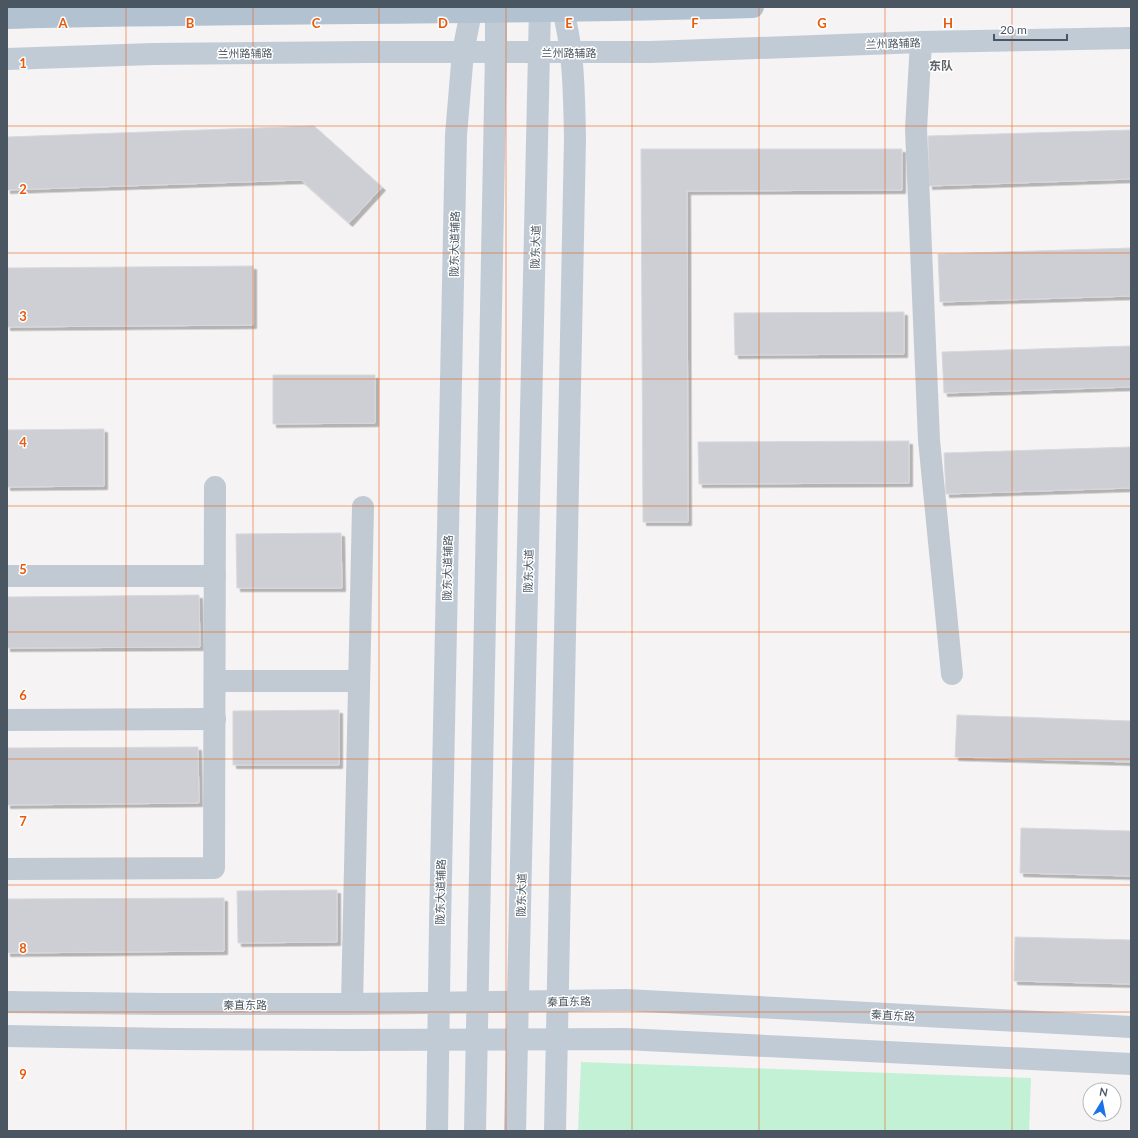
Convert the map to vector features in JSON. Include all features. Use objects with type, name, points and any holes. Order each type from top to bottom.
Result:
[{"type":"main road","points":[[7,18],[472,9],[753,7]]},
{"type":"street","name":"陇东大道辅路","points":[[437,1131],[456,135],[463,52],[472,9]]},
{"type":"street","points":[[475,1131],[496,9]]},
{"type":"street","name":"陇东大道","points":[[515,1131],[540,9]]},
{"type":"street","points":[[555,1131],[575,146],[574,95],[570,52],[562,9]]},
{"type":"street","name":"兰州路辅路","points":[[7,59],[153,54],[651,52],[921,42],[1131,38]]},
{"type":"street","points":[[921,42],[916,128],[929,440],[952,674]]},
{"type":"street","points":[[7,869],[214,868],[215,487]]},
{"type":"street","points":[[352,1004],[363,507]]},
{"type":"street","points":[[7,576],[215,576]]},
{"type":"street","points":[[215,681],[359,681]]},
{"type":"street","points":[[7,720],[215,719]]},
{"type":"street","name":"秦直东路","points":[[7,1002],[352,1004],[626,1000],[1131,1027]]},
{"type":"street","points":[[7,1036],[172,1039],[625,1039],[1131,1064]]},
{"type":"green space","points":[[581,1062],[1031,1078],[1029,1131],[578,1131]]},
{"type":"building","points":[[314,126],[382,187],[349,223],[301,180],[7,190],[7,137]]},
{"type":"building","points":[[1131,130],[1131,179],[929,186],[928,136]]},
{"type":"building","points":[[641,149],[902,149],[902,190],[687,191],[688,522],[643,522]]},
{"type":"building","points":[[1131,248],[1131,296],[940,302],[938,254]]},
{"type":"building","points":[[253,266],[253,325],[7,327],[7,268]]},
{"type":"building","points":[[904,312],[904,354],[735,355],[734,313]]},
{"type":"building","points":[[1131,346],[1131,387],[944,393],[942,352]]},
{"type":"building","points":[[273,375],[375,375],[375,423],[273,424]]},
{"type":"building","points":[[104,429],[104,486],[7,487],[7,430]]},
{"type":"building","points":[[909,441],[909,483],[699,484],[698,442]]},
{"type":"building","points":[[1131,447],[1131,488],[946,494],[944,453]]},
{"type":"building","points":[[341,533],[342,588],[237,588],[236,534]]},
{"type":"building","points":[[199,595],[200,647],[7,648],[7,597]]},
{"type":"building","points":[[339,710],[339,765],[233,765],[233,711]]},
{"type":"building","points":[[957,715],[1131,721],[1131,762],[955,757]]},
{"type":"building","points":[[198,747],[199,803],[7,805],[7,748]]},
{"type":"building","points":[[1021,828],[1131,831],[1131,876],[1020,873]]},
{"type":"building","points":[[337,890],[337,942],[238,943],[237,891]]},
{"type":"building","points":[[224,898],[224,951],[7,953],[7,899]]},
{"type":"building","points":[[1015,937],[1131,940],[1131,984],[1014,981]]},
{"type":"district","name":"东队","points":[[941,65]]}]
